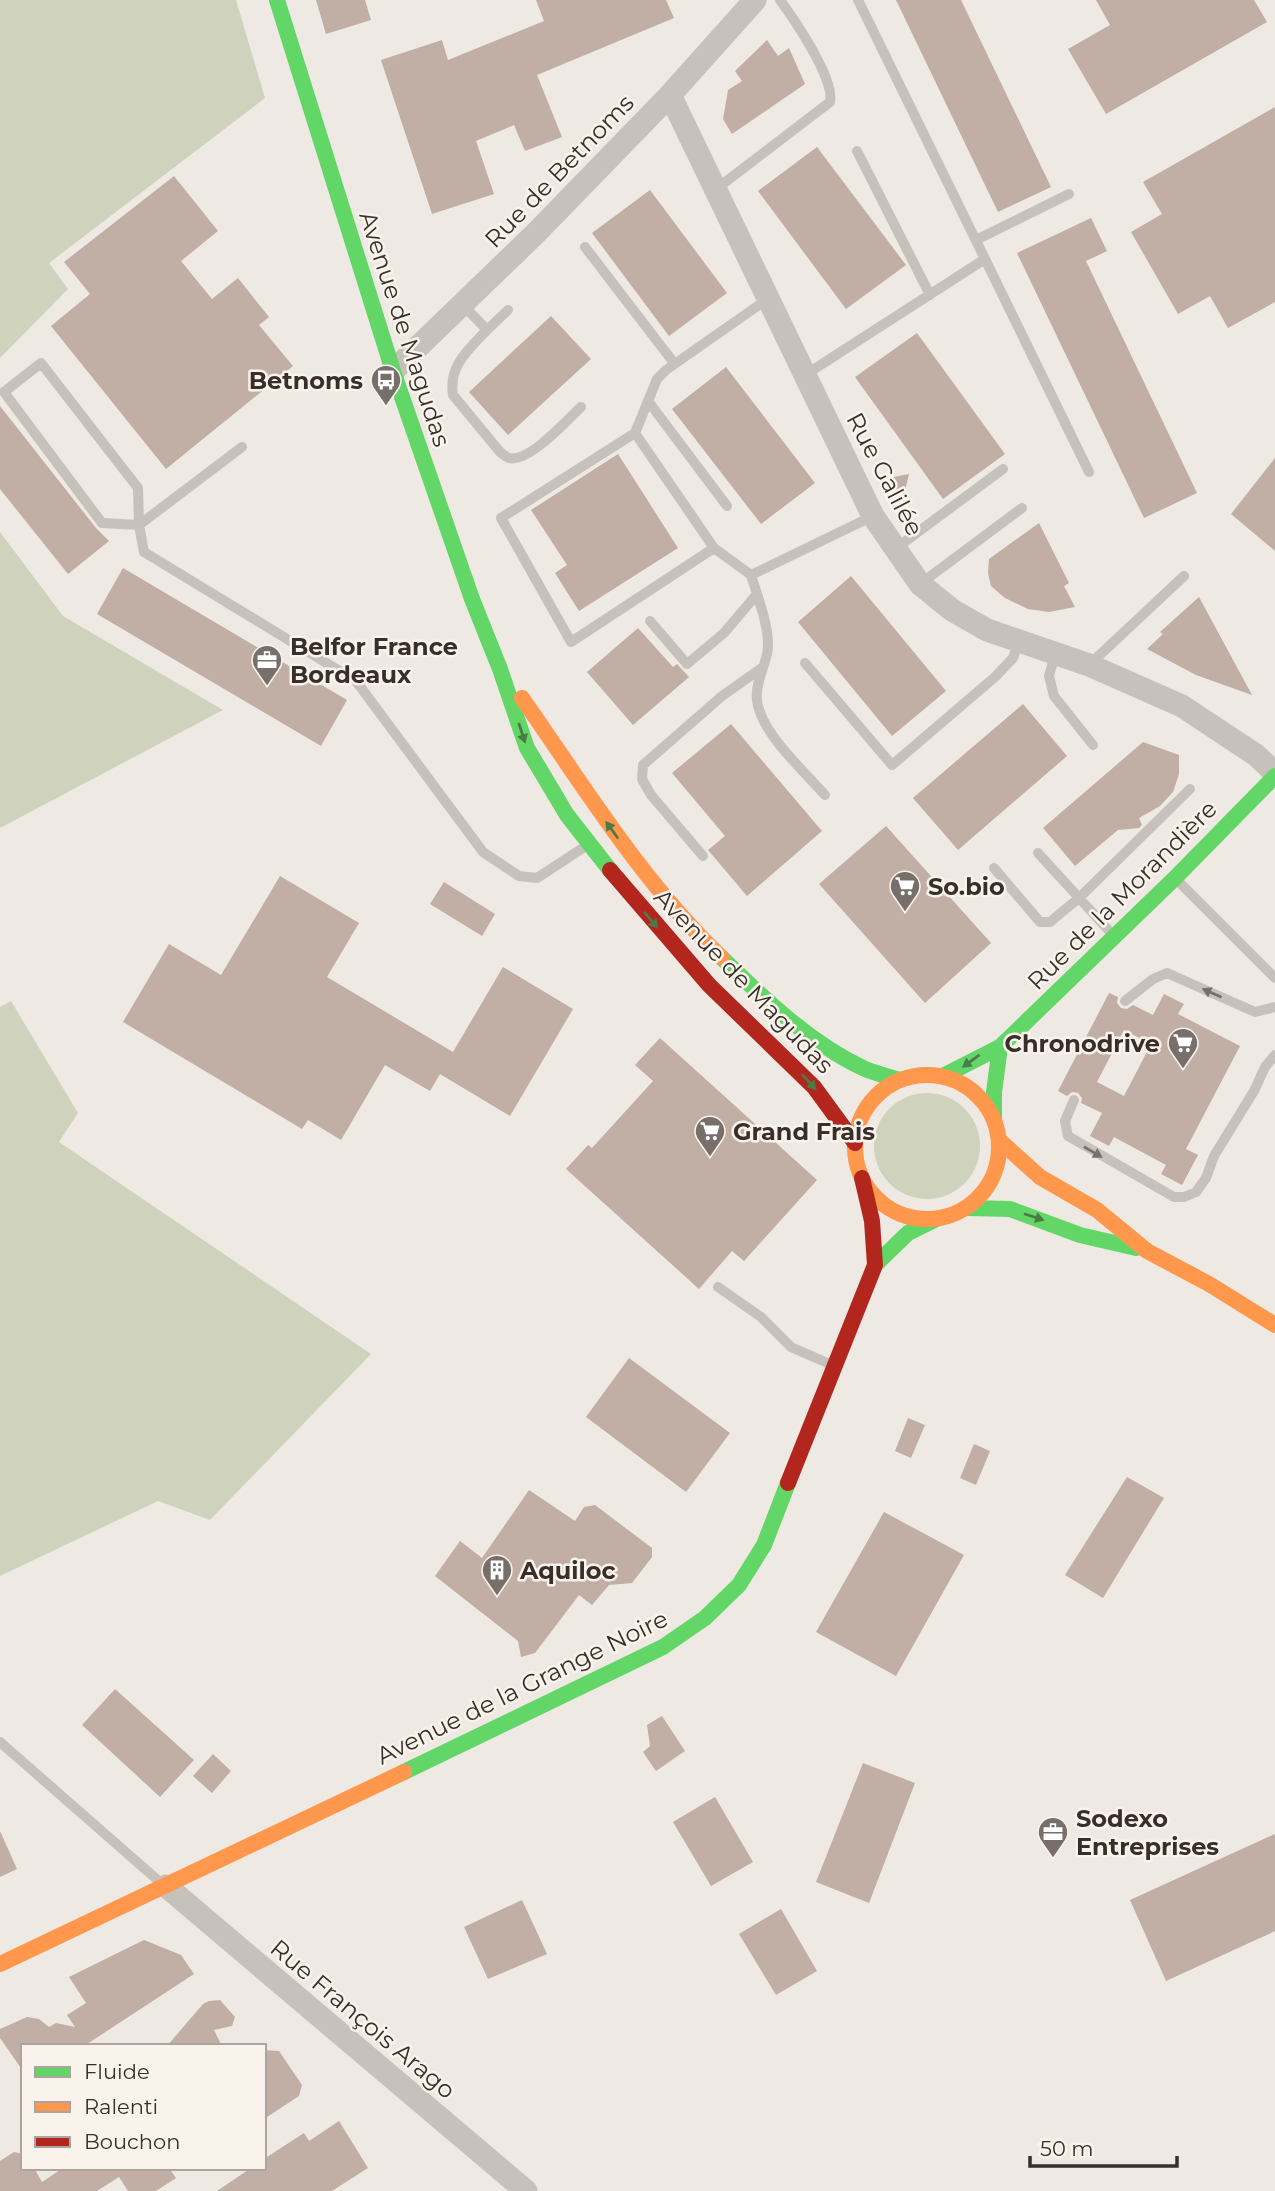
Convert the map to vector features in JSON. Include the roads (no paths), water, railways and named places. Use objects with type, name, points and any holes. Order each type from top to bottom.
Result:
[{"type":"main road","name":"Avenue de Magudas","points":[[276,0],[393,372],[471,599],[500,669],[527,748],[567,815],[659,930],[709,985],[814,1087],[855,1143]]},
{"type":"main road","name":"Avenue de Magudas","points":[[500,669],[622,844],[670,902],[721,956],[797,1024],[861,1067],[900,1080]]},
{"type":"main road","name":"Rue de la Morandière","points":[[943,1076],[963,1068],[984,1052],[1000,1047],[1175,877],[1275,774]]},
{"type":"main road","points":[[994,1118],[982,1099],[964,1084],[943,1076],[921,1074],[900,1080],[882,1090],[868,1105],[859,1123],[855,1143],[856,1161],[862,1178],[875,1197],[893,1210],[914,1218],[936,1219],[952,1215],[967,1208],[982,1195],[999,1161],[1000,1141],[994,1118],[993,1091],[1000,1047]]},
{"type":"main road","points":[[1000,1141],[1040,1177],[1097,1210],[1147,1251],[1209,1284],[1275,1325]]},
{"type":"main road","name":"Avenue de la Grange Noire","points":[[0,1964],[663,1647],[705,1618],[739,1585],[764,1545],[875,1265],[876,1233],[862,1178]]},
{"type":"main road","points":[[967,1208],[1010,1209],[1080,1234],[1147,1251]]},
{"type":"main road","name":"Avenue de la Grange Noire","points":[[875,1265],[908,1233],[936,1219]]},
{"type":"street","name":"Rue de Betnoms","points":[[393,372],[535,234],[670,95],[755,0]]},
{"type":"street","name":"Rue Galilée","points":[[670,95],[873,516],[920,584],[952,610],[986,630],[1089,666],[1182,706],[1256,755],[1275,774]]},
{"type":"street","name":"Rue François Arago","points":[[166,1886],[526,2191]]},
{"type":"lane","points":[[715,190],[830,102],[830,86],[823,69],[780,0]]},
{"type":"lane","points":[[859,0],[1089,472]]},
{"type":"lane","points":[[858,151],[930,295]]},
{"type":"lane","points":[[976,240],[1069,194]]},
{"type":"lane","points":[[585,247],[674,363]]},
{"type":"lane","points":[[805,375],[985,259]]},
{"type":"lane","points":[[714,548],[571,642],[501,518],[635,433],[657,379],[674,363],[769,298]]},
{"type":"lane","points":[[463,305],[487,330]]},
{"type":"lane","points":[[508,310],[456,366],[451,383],[453,394],[460,405],[500,452],[509,458],[532,452],[581,407]]},
{"type":"lane","points":[[242,447],[139,525],[102,523],[4,392],[41,363],[138,488],[139,525],[144,552],[356,681],[483,852],[519,876],[537,878],[589,844]]},
{"type":"lane","points":[[648,401],[727,506]]},
{"type":"lane","points":[[635,433],[714,548],[751,576],[768,637],[768,651],[762,667],[757,701],[769,730],[825,795]]},
{"type":"lane","points":[[895,550],[1003,468]]},
{"type":"lane","points":[[920,584],[1022,508]]},
{"type":"lane","points":[[751,576],[873,516]]},
{"type":"lane","points":[[1089,666],[1184,576]]},
{"type":"lane","points":[[650,621],[687,664],[724,633],[757,594]]},
{"type":"lane","points":[[806,663],[892,765],[1001,671],[1013,658],[1019,641]]},
{"type":"lane","points":[[1055,653],[1049,677],[1054,696],[1093,745]]},
{"type":"lane","points":[[703,856],[651,795],[642,779],[643,765],[722,696],[762,667]]},
{"type":"lane","points":[[995,868],[1040,922],[1050,922],[1079,898],[1190,789]]},
{"type":"lane","points":[[1038,853],[1114,936]]},
{"type":"lane","points":[[1175,877],[1275,978]]},
{"type":"lane","points":[[1125,1001],[1153,979],[1167,973],[1255,1012],[1275,1007]]},
{"type":"lane","points":[[1074,1100],[1065,1121],[1068,1136],[1174,1197],[1184,1197],[1196,1192],[1206,1178],[1214,1156],[1239,1117],[1265,1067],[1275,1055]]},
{"type":"lane","points":[[718,1287],[761,1317],[791,1347],[835,1366]]},
{"type":"lane","points":[[0,1742],[166,1886]]},
{"type":"place","name":"Betnoms","points":[[386,407]]},
{"type":"place","name":"Belfor France Bordeaux","points":[[267,687]]},
{"type":"place","name":"So.bio","points":[[905,913]]},
{"type":"place","name":"Chronodrive","points":[[1183,1070]]},
{"type":"place","name":"Grand Frais","points":[[710,1158]]},
{"type":"place","name":"Aquiloc","points":[[497,1597]]},
{"type":"place","name":"Sodexo Entreprises","points":[[1053,1859]]}]
